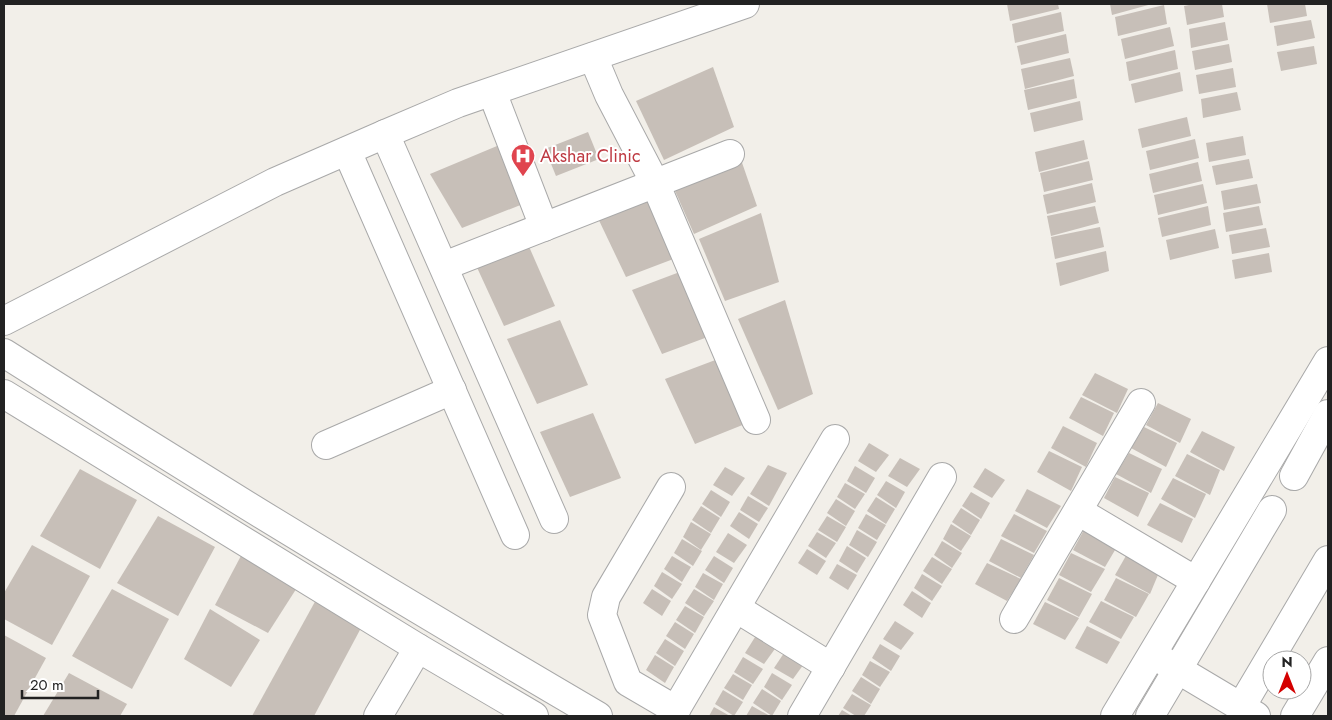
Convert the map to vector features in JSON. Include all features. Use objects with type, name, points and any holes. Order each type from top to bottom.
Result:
[{"type":"street","points":[[4,321],[275,182],[385,134],[458,103],[745,4]]},
{"type":"street","points":[[594,56],[609,95],[655,183],[756,420]]},
{"type":"street","points":[[492,92],[544,227]]},
{"type":"street","points":[[385,134],[554,519]]},
{"type":"street","points":[[347,151],[515,535]]},
{"type":"street","points":[[444,266],[730,154]]},
{"type":"street","points":[[4,353],[140,441],[434,621],[598,716]]},
{"type":"street","points":[[1115,716],[1328,361]]},
{"type":"street","points":[[326,445],[452,390]]},
{"type":"street","points":[[4,394],[418,648],[534,716]]},
{"type":"street","points":[[1014,619],[1141,403]]},
{"type":"street","points":[[1294,476],[1328,414]]},
{"type":"street","points":[[671,487],[606,597],[602,615],[628,682],[674,713],[835,440]]},
{"type":"street","points":[[802,716],[942,477]]},
{"type":"street","points":[[1150,716],[1272,510]]},
{"type":"street","points":[[1078,511],[1196,581]]},
{"type":"street","points":[[1152,654],[1248,712],[1328,560]]},
{"type":"street","points":[[736,608],[831,666]]},
{"type":"street","points":[[378,716],[418,648]]},
{"type":"street","points":[[1295,716],[1328,661]]},
{"type":"building","points":[[1007,4],[1058,4],[1059,9],[1010,21]]},
{"type":"building","points":[[1110,4],[1152,4],[1112,15]]},
{"type":"building","points":[[1222,4],[1224,17],[1187,25],[1184,6]]},
{"type":"building","points":[[1267,4],[1305,4],[1307,16],[1270,23]]},
{"type":"building","points":[[1164,5],[1167,24],[1118,36],[1115,17]]},
{"type":"building","points":[[1061,12],[1064,31],[1015,43],[1012,24]]},
{"type":"building","points":[[1311,20],[1315,38],[1277,46],[1274,26]]},
{"type":"building","points":[[1225,22],[1228,40],[1191,48],[1189,29]]},
{"type":"building","points":[[1170,27],[1174,46],[1125,59],[1121,39]]},
{"type":"building","points":[[1066,34],[1069,53],[1021,65],[1017,46]]},
{"type":"building","points":[[1229,44],[1232,62],[1195,70],[1192,51]]},
{"type":"building","points":[[1314,46],[1317,64],[1281,71],[1277,52]]},
{"type":"building","points":[[1175,50],[1178,69],[1129,81],[1126,62]]},
{"type":"building","points":[[1070,58],[1074,76],[1025,89],[1021,69]]},
{"type":"building","points":[[713,67],[734,127],[664,160],[636,101]]},
{"type":"building","points":[[1233,68],[1236,87],[1199,94],[1196,75]]},
{"type":"building","points":[[1180,72],[1183,91],[1135,103],[1131,84]]},
{"type":"building","points":[[1074,79],[1077,98],[1028,110],[1024,90]]},
{"type":"building","points":[[1237,92],[1241,110],[1203,118],[1201,99]]},
{"type":"building","points":[[1080,101],[1083,120],[1034,132],[1030,113]]},
{"type":"building","points":[[1187,117],[1191,136],[1142,148],[1138,129]]},
{"type":"building","points":[[588,132],[599,159],[556,176],[545,149]]},
{"type":"building","points":[[1243,136],[1246,155],[1209,162],[1206,143]]},
{"type":"building","points":[[1195,139],[1199,158],[1150,170],[1146,151]]},
{"type":"building","points":[[1084,140],[1088,159],[1039,172],[1035,152]]},
{"type":"building","points":[[497,146],[528,202],[462,228],[430,174]]},
{"type":"building","points":[[739,154],[757,206],[694,234],[672,184]]},
{"type":"building","points":[[1249,159],[1253,178],[1216,185],[1212,166]]},
{"type":"building","points":[[1089,161],[1093,180],[1044,192],[1040,173]]},
{"type":"building","points":[[1198,162],[1202,181],[1153,193],[1149,174]]},
{"type":"building","points":[[1092,183],[1096,202],[1047,214],[1043,195]]},
{"type":"building","points":[[1203,184],[1207,203],[1158,215],[1154,195]]},
{"type":"building","points":[[1257,184],[1261,203],[1224,210],[1221,191]]},
{"type":"building","points":[[648,193],[676,258],[626,277],[595,212]]},
{"type":"building","points":[[1095,206],[1099,223],[1051,236],[1047,216]]},
{"type":"building","points":[[1208,206],[1211,225],[1162,237],[1158,218]]},
{"type":"building","points":[[1259,206],[1263,225],[1226,232],[1223,213]]},
{"type":"building","points":[[761,213],[779,282],[725,301],[699,239]]},
{"type":"building","points":[[1100,227],[1104,247],[1055,259],[1051,237]]},
{"type":"building","points":[[1266,228],[1270,247],[1232,254],[1229,235]]},
{"type":"building","points":[[1215,229],[1219,248],[1170,260],[1166,240]]},
{"type":"building","points":[[527,242],[555,306],[504,326],[474,261]]},
{"type":"building","points":[[1106,251],[1109,271],[1060,286],[1056,263]]},
{"type":"building","points":[[1269,253],[1272,272],[1235,279],[1232,260]]},
{"type":"building","points":[[685,270],[713,335],[662,354],[632,290]]},
{"type":"building","points":[[785,300],[813,394],[778,410],[738,319]]},
{"type":"building","points":[[560,320],[588,385],[537,404],[507,339]]},
{"type":"building","points":[[718,359],[745,424],[695,444],[665,379]]},
{"type":"building","points":[[1095,373],[1128,389],[1117,413],[1082,395]]},
{"type":"building","points":[[1081,397],[1114,413],[1103,436],[1069,418]]},
{"type":"building","points":[[1158,403],[1191,419],[1180,443],[1146,425]]},
{"type":"building","points":[[593,413],[621,478],[570,497],[540,432]]},
{"type":"building","points":[[1063,426],[1097,443],[1086,467],[1051,448]]},
{"type":"building","points":[[1144,427],[1177,443],[1166,467],[1131,448]]},
{"type":"building","points":[[1202,431],[1235,447],[1224,471],[1190,452]]},
{"type":"building","points":[[869,443],[889,455],[876,472],[858,461]]},
{"type":"building","points":[[1049,451],[1082,467],[1071,491],[1037,472]]},
{"type":"building","points":[[1129,453],[1162,469],[1151,493],[1116,474]]},
{"type":"building","points":[[1187,454],[1220,470],[1210,495],[1175,476]]},
{"type":"building","points":[[900,458],[920,469],[907,487],[888,476]]},
{"type":"building","points":[[768,465],[787,473],[769,506],[750,494]]},
{"type":"building","points":[[855,466],[875,478],[866,493],[847,481]]},
{"type":"building","points":[[725,467],[745,478],[732,496],[713,485]]},
{"type":"building","points":[[985,468],[1005,480],[992,498],[973,487]]},
{"type":"building","points":[[80,469],[137,500],[100,569],[40,536]]},
{"type":"building","points":[[1115,477],[1149,493],[1138,517],[1104,498]]},
{"type":"building","points":[[1173,478],[1206,494],[1195,518],[1161,499]]},
{"type":"building","points":[[886,481],[905,492],[896,508],[877,495]]},
{"type":"building","points":[[845,483],[865,494],[855,509],[837,497]]},
{"type":"building","points":[[1027,489],[1061,506],[1047,528],[1015,511]]},
{"type":"building","points":[[711,490],[730,502],[721,517],[702,504]]},
{"type":"building","points":[[971,492],[990,503],[981,519],[962,506]]},
{"type":"building","points":[[748,496],[768,508],[759,522],[740,510]]},
{"type":"building","points":[[876,497],[895,509],[886,524],[867,511]]},
{"type":"building","points":[[836,499],[855,511],[846,526],[827,513]]},
{"type":"building","points":[[1160,503],[1193,519],[1182,543],[1147,525]]},
{"type":"building","points":[[701,506],[720,518],[711,533],[692,520]]},
{"type":"building","points":[[961,508],[980,520],[971,535],[952,522]]},
{"type":"building","points":[[739,512],[758,524],[749,539],[730,526]]},
{"type":"building","points":[[866,514],[886,525],[877,540],[858,528]]},
{"type":"building","points":[[1014,514],[1047,531],[1034,553],[1001,536]]},
{"type":"building","points":[[158,516],[215,547],[178,616],[117,583]]},
{"type":"building","points":[[827,516],[846,527],[837,542],[818,530]]},
{"type":"building","points":[[691,522],[711,534],[701,550],[683,537]]},
{"type":"building","points":[[951,524],[971,536],[961,551],[943,539]]},
{"type":"building","points":[[1085,528],[1118,545],[1105,567],[1073,550]]},
{"type":"building","points":[[857,530],[877,542],[868,557],[849,545]]},
{"type":"building","points":[[817,532],[836,543],[826,558],[808,546]]},
{"type":"building","points":[[728,533],[747,545],[734,563],[716,552]]},
{"type":"building","points":[[682,539],[702,551],[693,566],[674,553]]},
{"type":"building","points":[[1001,539],[1034,555],[1021,578],[989,561]]},
{"type":"building","points":[[942,541],[962,553],[952,568],[934,555]]},
{"type":"building","points":[[32,545],[90,576],[52,645],[4,619],[4,593]]},
{"type":"building","points":[[847,546],[866,558],[857,573],[839,561]]},
{"type":"building","points":[[807,549],[826,561],[817,575],[798,563]]},
{"type":"building","points":[[243,552],[300,583],[268,633],[215,605]]},
{"type":"building","points":[[1071,553],[1105,569],[1091,592],[1059,575]]},
{"type":"building","points":[[1127,554],[1160,570],[1150,594],[1115,575]]},
{"type":"building","points":[[672,556],[691,567],[682,582],[664,569]]},
{"type":"building","points":[[714,556],[733,568],[724,583],[705,570]]},
{"type":"building","points":[[932,557],[952,569],[942,584],[923,571]]},
{"type":"building","points":[[987,563],[1021,579],[1007,601],[975,584]]},
{"type":"building","points":[[837,564],[857,575],[848,590],[829,578]]},
{"type":"building","points":[[662,572],[682,584],[672,599],[654,586]]},
{"type":"building","points":[[703,573],[723,584],[714,600],[695,587]]},
{"type":"building","points":[[922,574],[942,586],[932,601],[914,588]]},
{"type":"building","points":[[1059,578],[1092,594],[1079,617],[1047,600]]},
{"type":"building","points":[[1116,578],[1149,594],[1136,617],[1104,600]]},
{"type":"building","points":[[112,589],[169,619],[132,689],[72,656]]},
{"type":"building","points":[[652,589],[671,601],[662,616],[643,603]]},
{"type":"building","points":[[694,589],[714,601],[704,616],[685,603]]},
{"type":"building","points":[[912,591],[931,603],[922,618],[903,605]]},
{"type":"building","points":[[317,598],[361,628],[314,716],[252,716]]},
{"type":"building","points":[[1101,601],[1134,617],[1121,639],[1089,622]]},
{"type":"building","points":[[1045,602],[1079,618],[1065,640],[1033,624]]},
{"type":"building","points":[[685,606],[704,617],[695,633],[676,620]]},
{"type":"building","points":[[210,609],[260,640],[231,687],[184,659]]},
{"type":"building","points":[[895,621],[914,633],[901,650],[883,639]]},
{"type":"building","points":[[675,622],[694,634],[685,649],[666,636]]},
{"type":"building","points":[[1087,626],[1120,642],[1107,664],[1075,648]]},
{"type":"building","points":[[757,634],[777,646],[764,664],[745,653]]},
{"type":"building","points":[[4,635],[46,658],[14,716],[4,716]]},
{"type":"building","points":[[665,639],[684,651],[675,666],[656,653]]},
{"type":"building","points":[[880,644],[900,656],[891,671],[872,658]]},
{"type":"building","points":[[786,650],[806,661],[793,679],[774,668]]},
{"type":"building","points":[[655,655],[674,667],[665,683],[646,670]]},
{"type":"building","points":[[743,657],[763,669],[753,684],[734,672]]},
{"type":"building","points":[[870,661],[890,672],[880,687],[862,675]]},
{"type":"building","points":[[69,673],[127,704],[120,716],[43,716]]},
{"type":"building","points":[[772,673],[792,685],[782,700],[764,687]]},
{"type":"building","points":[[733,674],[752,685],[743,700],[724,688]]},
{"type":"building","points":[[861,677],[880,689],[871,704],[852,691]]},
{"type":"building","points":[[762,689],[781,701],[772,716],[753,703]]},
{"type":"building","points":[[723,690],[743,702],[734,716],[715,704]]},
{"type":"building","points":[[852,694],[871,705],[864,716],[856,716],[843,708]]},
{"type":"building","points":[[752,706],[770,716],[746,716]]},
{"type":"building","points":[[714,707],[730,716],[709,716]]},
{"type":"building","points":[[842,710],[852,716],[838,716]]},
{"type":"place","name":"Akshar Clinic","points":[[523,177]]}]
